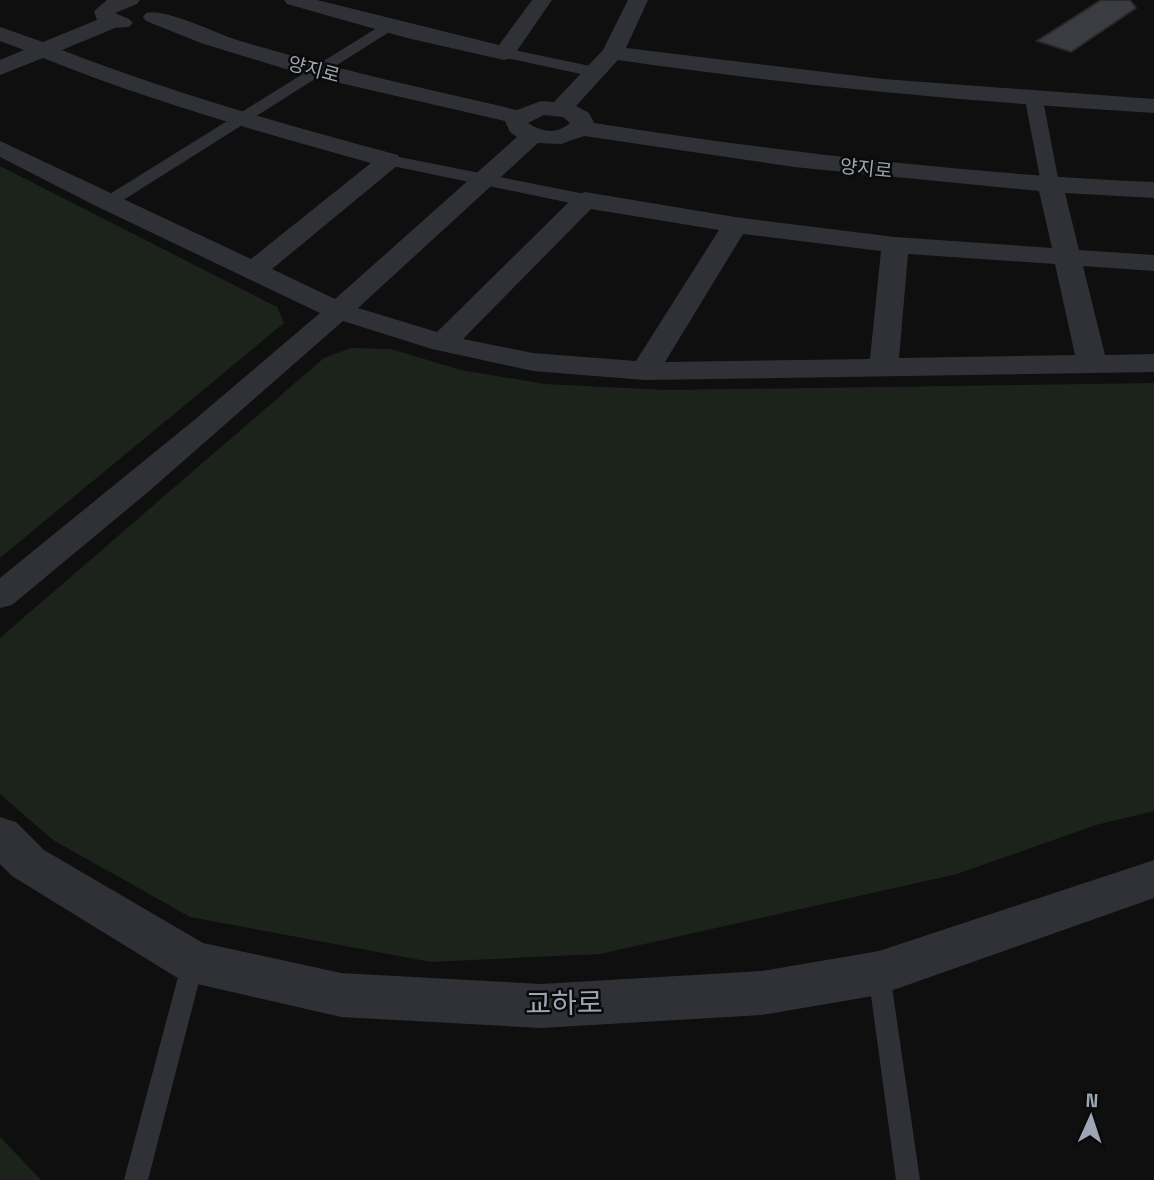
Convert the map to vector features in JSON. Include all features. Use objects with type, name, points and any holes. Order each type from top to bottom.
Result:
[{"type":"street","points":[[295,0],[388,26],[594,72]]},
{"type":"street","points":[[504,53],[542,0]]},
{"type":"street","points":[[561,108],[613,53],[638,0]]},
{"type":"street","points":[[0,68],[41,50],[116,6],[132,23],[154,5]]},
{"type":"street","name":"양지로","points":[[154,5],[209,38],[317,71],[565,136],[580,128],[712,150],[819,163],[1154,190]]},
{"type":"street","points":[[107,202],[388,26]]},
{"type":"street","points":[[0,33],[128,84],[240,120],[389,160],[484,180],[735,225],[895,245],[1154,263]]},
{"type":"street","points":[[613,53],[779,77],[1034,100],[1154,106]]},
{"type":"street","points":[[1034,100],[1050,183],[1092,364]]},
{"type":"street","points":[[0,596],[339,312],[484,180],[541,108],[561,108],[580,118],[580,128]]},
{"type":"street","points":[[0,148],[339,312],[442,342],[533,362],[645,371],[1154,363]]},
{"type":"street","points":[[254,270],[389,160]]},
{"type":"street","points":[[442,342],[585,200]]},
{"type":"street","points":[[645,371],[735,225]]},
{"type":"street","points":[[884,367],[895,245]]},
{"type":"street","name":"교하로","points":[[0,835],[28,863],[193,962],[341,996],[541,1006],[762,993],[879,973],[1154,879]]},
{"type":"lane","points":[[136,1180],[193,962]]},
{"type":"lane","points":[[879,973],[908,1180]]},
{"type":"shaded area","points":[[0,166],[277,307],[284,323],[0,558]]},
{"type":"shaded area","points":[[351,348],[391,349],[461,370],[545,384],[667,390],[1154,383],[1154,811],[1096,825],[957,874],[600,954],[431,962],[190,917],[53,840],[0,794],[0,638],[324,358]]},
{"type":"shaded area","points":[[0,1137],[41,1180],[0,1180]]},
{"type":"building","points":[[1101,0],[1130,0],[1136,8],[1071,52],[1037,41]]}]
